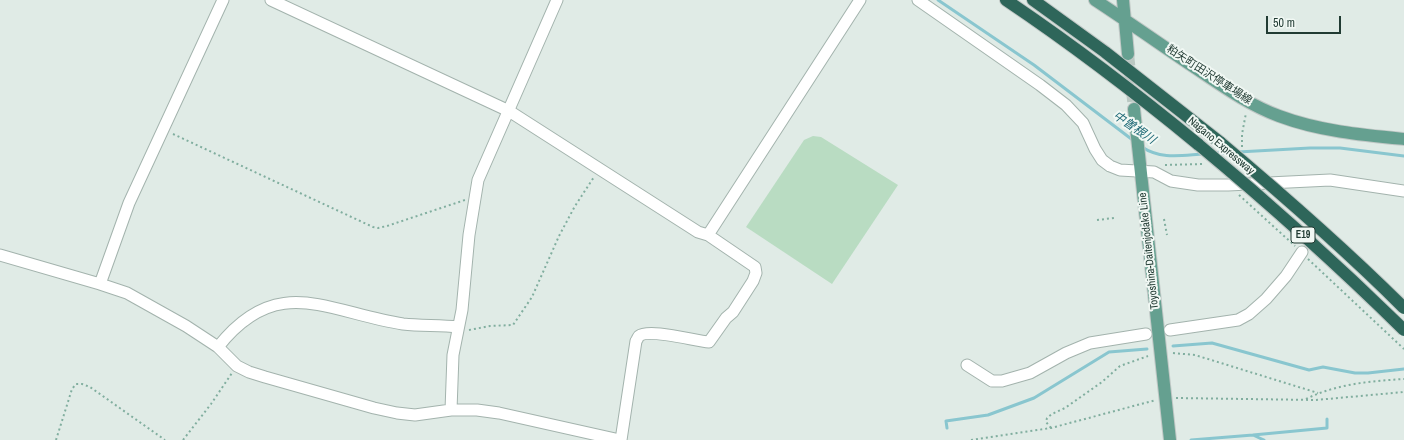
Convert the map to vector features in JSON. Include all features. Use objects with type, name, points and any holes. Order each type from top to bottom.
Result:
[{"type":"highway","name":"Nagano Expressway","points":[[1006,0],[1097,65],[1199,145],[1256,193],[1353,280],[1404,330]]},
{"type":"highway","name":"Nagano Expressway","points":[[1033,0],[1111,56],[1221,143],[1279,192],[1364,268],[1404,308]]},
{"type":"main road","name":"粕矢町田沢停車場線","points":[[1096,0],[1222,86],[1278,116],[1330,130],[1404,139]]},
{"type":"main road","points":[[1123,0],[1128,54]]},
{"type":"main road","name":"Toyoshina-Daitenjodake Line","points":[[1134,109],[1170,440]]},
{"type":"street","points":[[100,284],[129,203],[223,0]]},
{"type":"street","points":[[0,255],[127,293],[186,326],[218,347],[236,366],[265,378],[374,408],[415,415],[451,410],[477,410],[499,413],[620,440],[636,342],[639,336],[646,333],[658,333],[709,342],[753,281],[756,273],[755,267],[708,235],[698,232],[508,110],[271,0]]},
{"type":"street","points":[[451,410],[453,355],[462,310],[469,235],[474,197],[478,180],[557,0]]},
{"type":"street","points":[[708,235],[860,0]]},
{"type":"street","points":[[918,0],[1040,85],[1066,105],[1083,123],[1095,150],[1102,160],[1110,166],[1120,170],[1154,172],[1171,180],[1198,185],[1330,180],[1404,192]]},
{"type":"street","points":[[1170,330],[1238,320],[1249,314],[1266,299],[1286,276],[1302,252]]},
{"type":"street","points":[[218,347],[230,332],[242,321],[258,311],[272,305],[287,303],[317,303],[404,324],[458,327]]},
{"type":"street","points":[[967,365],[992,381],[1002,381],[1030,373],[1066,353],[1090,343],[1146,334]]},
{"type":"path","points":[[1241,144],[1246,113]]},
{"type":"path","points":[[162,129],[373,227],[378,228],[387,226],[474,197]]},
{"type":"path","points":[[1162,166],[1206,164]]},
{"type":"path","points":[[458,327],[466,330],[490,326],[513,325],[532,297],[559,236],[575,206],[600,169]]},
{"type":"path","points":[[1228,185],[1302,252],[1404,349]]},
{"type":"path","points":[[1097,220],[1114,218]]},
{"type":"path","points":[[1164,219],[1166,235]]},
{"type":"path","points":[[1173,353],[1195,355],[1318,393]]},
{"type":"path","points":[[1051,428],[1046,422],[1047,418],[1052,414],[1065,408],[1102,382],[1120,366],[1148,356]]},
{"type":"path","points":[[185,440],[236,366]]},
{"type":"path","points":[[1304,400],[1318,393],[1332,389],[1378,380],[1404,378]]},
{"type":"path","points":[[56,440],[72,389],[76,384],[82,384],[90,387],[165,440]]},
{"type":"path","points":[[971,440],[1051,428],[1165,399],[1316,400],[1404,392]]},
{"type":"green space","points":[[813,136],[821,137],[898,185],[832,284],[746,227],[804,140]]},
{"type":"waterway","name":"中曽根川","points":[[938,0],[1034,65],[1134,141]]},
{"type":"waterway","name":"中曽根川","points":[[1142,147],[1157,154],[1172,156],[1204,154]]},
{"type":"waterway","name":"中曽根川","points":[[1238,152],[1340,148],[1404,156]]},
{"type":"waterway","name":"中曽根川","points":[[1214,153],[1226,153]]},
{"type":"waterway","points":[[1173,346],[1212,343],[1309,370],[1323,367],[1355,373],[1368,373],[1404,369]]},
{"type":"waterway","points":[[947,428],[946,421],[988,415],[1034,398],[1109,352],[1147,349]]},
{"type":"waterway","points":[[1253,435],[1327,428],[1327,419]]},
{"type":"waterway","points":[[1191,440],[1253,435],[1264,440]]},
{"type":"tunnel","points":[[1128,54],[1134,109]]}]
